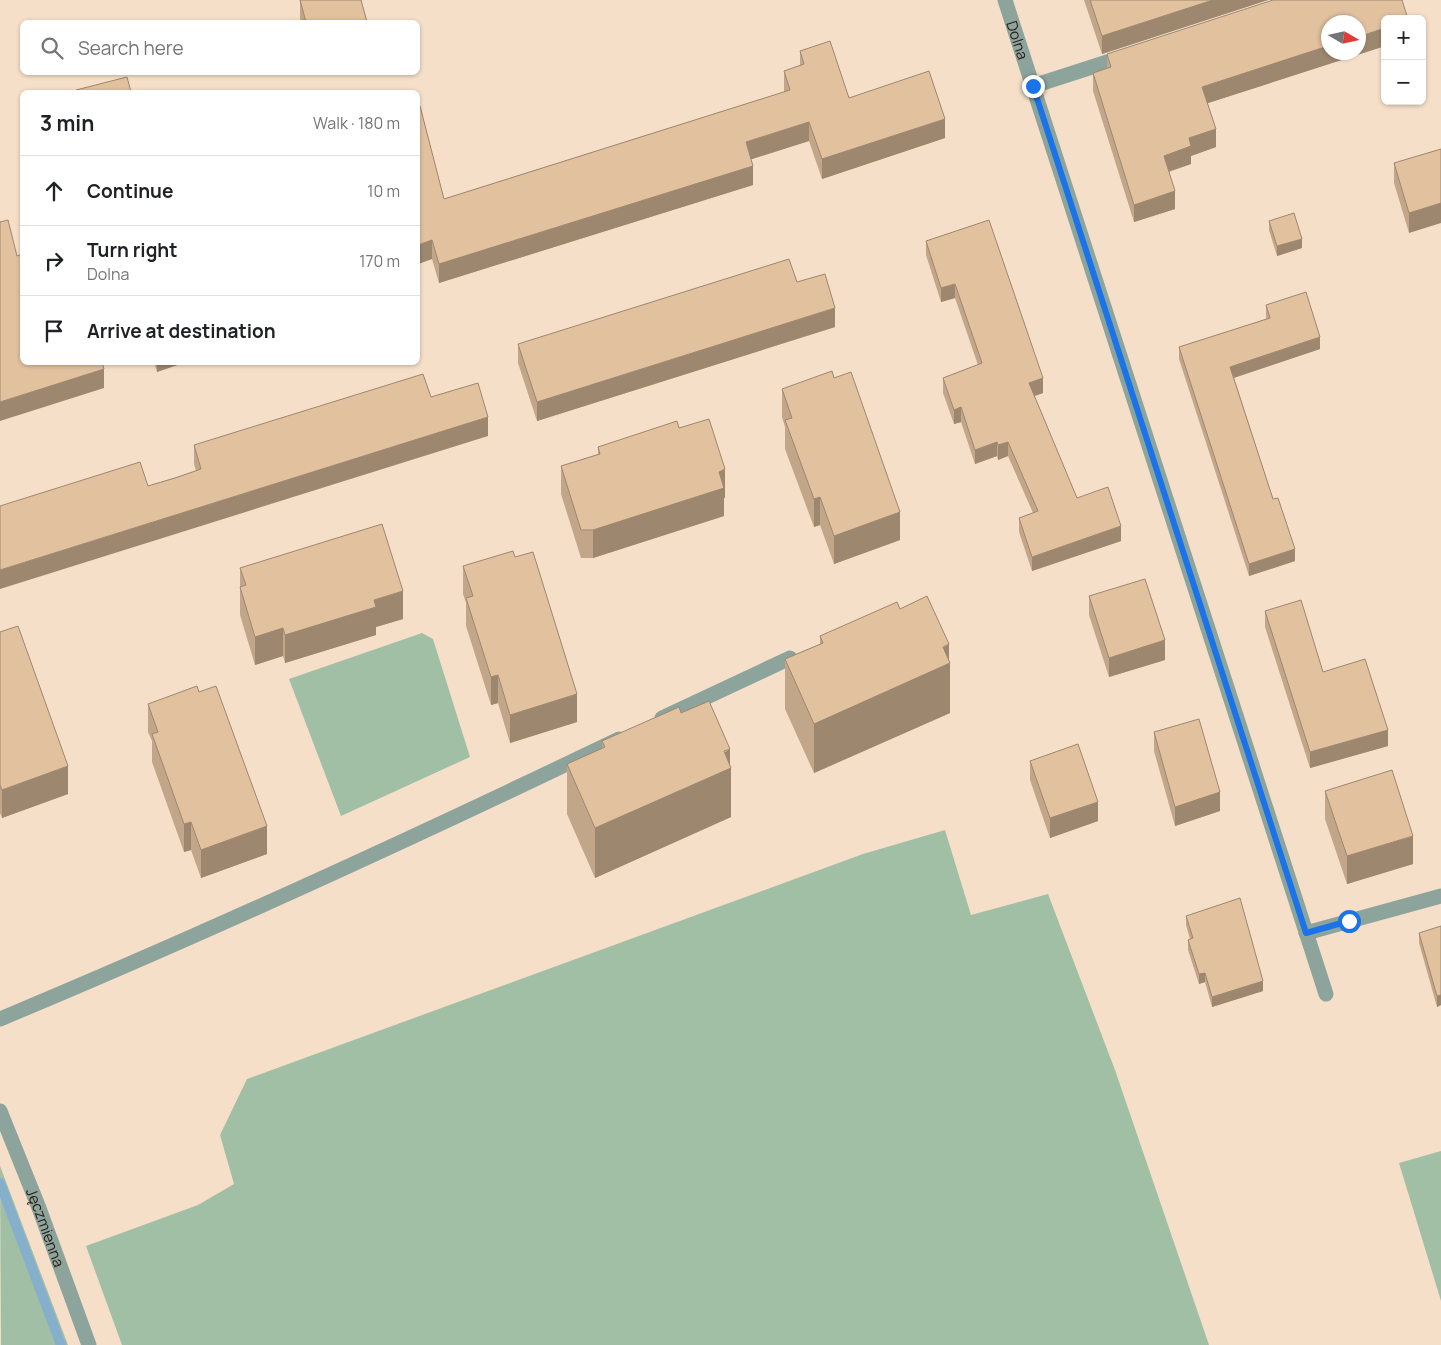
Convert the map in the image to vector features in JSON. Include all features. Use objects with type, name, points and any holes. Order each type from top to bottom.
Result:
[{"type":"street","name":"Dolna","points":[[1005,0],[1326,994]]},
{"type":"street","points":[[1033,86],[1137,52]]},
{"type":"street","points":[[647,726],[790,658]]},
{"type":"street","points":[[0,1019],[79,986],[486,803],[629,734]]},
{"type":"street","points":[[1306,933],[1441,896]]},
{"type":"street","name":"Jęczmienna","points":[[0,1111],[39,1208],[89,1345]]},
{"type":"green space","points":[[422,633],[433,639],[470,757],[341,816],[289,679]]},
{"type":"green space","points":[[945,830],[971,915],[1048,894],[1115,1070],[1209,1345],[122,1345],[86,1246],[198,1205],[234,1184],[220,1135],[247,1079],[863,854]]},
{"type":"green space","points":[[1441,1151],[1441,1301],[1399,1163]]},
{"type":"green space","points":[[0,1166],[68,1345],[1,1345]]},
{"type":"building","points":[[300,0],[361,0],[366,20],[305,20]]},
{"type":"building","points":[[1090,0],[1213,0],[1102,36]]},
{"type":"building","points":[[1273,0],[1402,0],[1407,15],[1381,15],[1381,29],[1366,34],[1366,15],[1321,15],[1321,48],[1202,87],[1216,129],[1189,138],[1191,146],[1164,156],[1175,191],[1134,205],[1093,73],[1111,67],[1107,54]]},
{"type":"building","points":[[830,41],[849,98],[929,71],[945,119],[822,159],[809,122],[746,142],[753,166],[439,264],[432,240],[420,244],[420,106],[444,199],[790,90],[784,71],[804,64],[800,51]]},
{"type":"building","points":[[127,77],[130,90],[76,90]]},
{"type":"building","points":[[1441,149],[1441,203],[1409,213],[1394,163]]},
{"type":"building","points":[[1294,213],[1302,239],[1277,246],[1269,221]]},
{"type":"building","points":[[8,220],[17,256],[20,255],[20,365],[103,365],[104,369],[0,402],[0,222]]},
{"type":"building","points":[[989,220],[1043,378],[1029,383],[1077,498],[1108,487],[1121,526],[1032,557],[1019,518],[1038,511],[1008,442],[998,445],[997,442],[975,450],[961,407],[954,410],[943,378],[982,363],[955,284],[941,288],[926,241]]},
{"type":"building","points":[[789,259],[797,282],[825,274],[835,308],[537,402],[518,344]]},
{"type":"building","points":[[1306,292],[1320,337],[1230,367],[1273,499],[1278,498],[1295,549],[1249,564],[1179,347],[1270,318],[1266,305]]},
{"type":"building","points":[[832,371],[834,378],[851,372],[900,512],[834,536],[820,497],[814,499],[785,420],[792,418],[782,389]]},
{"type":"building","points":[[423,374],[431,397],[478,383],[488,417],[0,570],[0,506],[140,462],[148,486],[175,478],[201,469],[194,445]]},
{"type":"building","points":[[709,419],[725,469],[719,472],[724,488],[593,530],[581,530],[561,466],[600,454],[598,447],[677,421],[679,428]]},
{"type":"building","points":[[382,524],[403,591],[374,600],[376,607],[285,635],[283,628],[255,637],[240,587],[246,585],[240,568]]},
{"type":"building","points":[[513,551],[515,557],[533,552],[577,694],[510,715],[498,675],[491,677],[466,598],[473,596],[463,566]]},
{"type":"building","points":[[1145,579],[1165,640],[1109,658],[1089,596]]},
{"type":"building","points":[[927,596],[949,644],[943,647],[950,663],[814,724],[785,659],[823,643],[820,636],[897,602],[900,609]]},
{"type":"building","points":[[1301,600],[1323,672],[1365,659],[1388,730],[1310,752],[1265,611]]},
{"type":"building","points":[[18,626],[68,766],[2,790],[0,785],[0,632]]},
{"type":"building","points":[[197,686],[199,692],[216,686],[267,826],[201,850],[191,822],[184,824],[152,734],[158,732],[148,704]]},
{"type":"building","points":[[709,701],[730,749],[724,751],[731,768],[595,828],[567,764],[605,747],[602,741],[679,707],[681,713]]},
{"type":"building","points":[[1199,719],[1220,792],[1175,807],[1154,732]]},
{"type":"building","points":[[1078,744],[1098,802],[1050,818],[1030,761]]},
{"type":"building","points":[[1392,770],[1413,836],[1347,856],[1325,791]]},
{"type":"building","points":[[1240,898],[1263,981],[1212,997],[1205,973],[1199,974],[1188,940],[1193,938],[1186,916]]},
{"type":"building","points":[[1441,926],[1441,995],[1437,996],[1419,933]]},
{"type":"waterway","points":[[0,1183],[61,1345]]},
{"type":"route","points":[[1033,86],[1306,933],[1349,921]]}]
